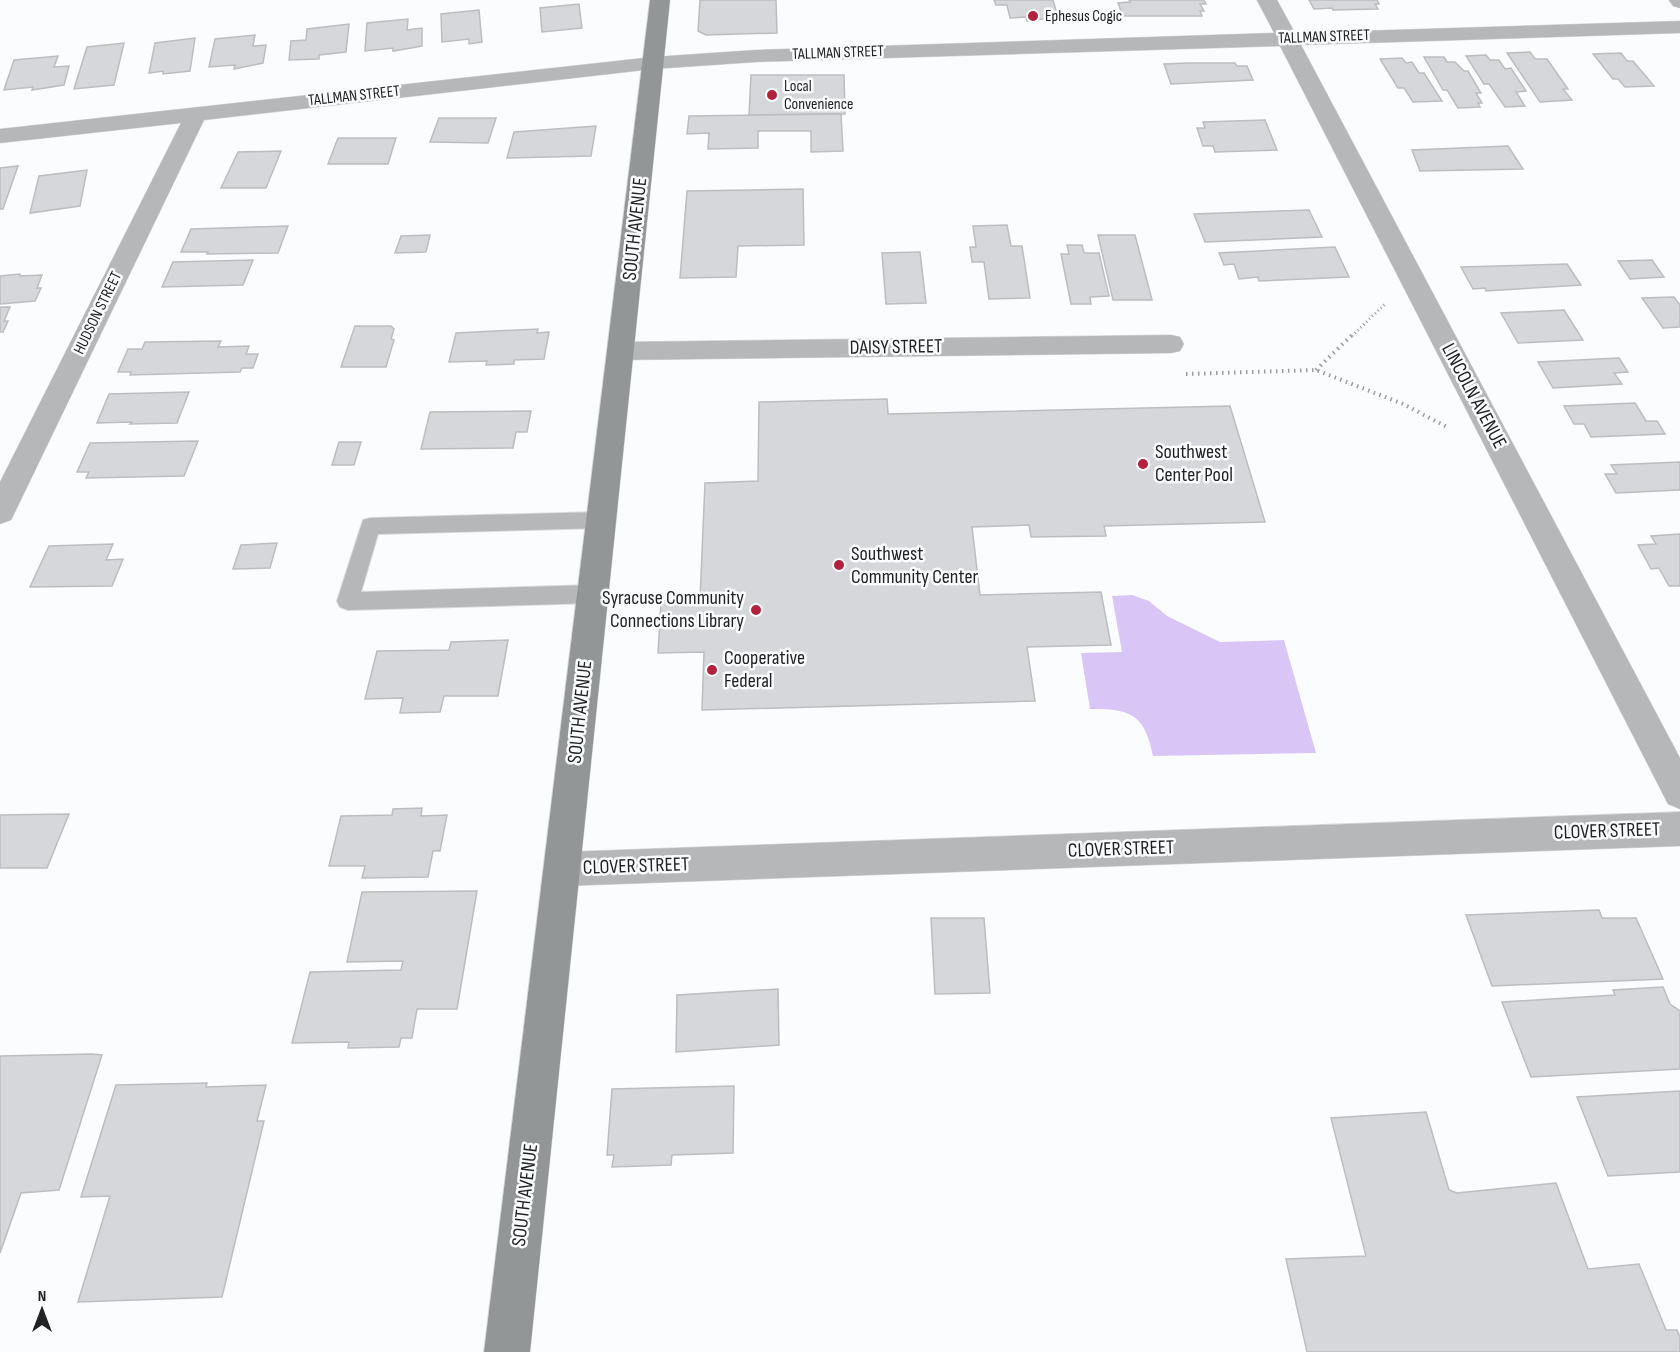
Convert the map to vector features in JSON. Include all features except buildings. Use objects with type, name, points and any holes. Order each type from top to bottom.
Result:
[{"type":"main road","name":"SOUTH AVENUE","points":[[507,1352],[660,0]]},
{"type":"street","name":"LINCOLN AVENUE","points":[[1267,0],[1680,793]]},
{"type":"street","name":"TALLMAN STREET","points":[[0,136],[653,63],[756,56],[1680,27]]},
{"type":"street","name":"HUDSON STREET","points":[[0,512],[196,114]]},
{"type":"street","name":"DAISY STREET","points":[[621,351],[1164,344]]},
{"type":"street","name":"CLOVER STREET","points":[[563,869],[1680,829]]},
{"type":"lane","points":[[594,594],[348,601],[370,526],[601,520]]},
{"type":"path","points":[[1316,370],[1412,279]]},
{"type":"path","points":[[1164,344],[1166,375],[1316,370],[1402,404],[1505,457]]},
{"type":"shaded area","points":[[1132,595],[1149,601],[1167,616],[1220,642],[1284,640],[1316,753],[1153,756],[1146,731],[1134,717],[1116,710],[1090,709],[1081,653],[1122,652],[1112,596]]},
{"type":"place","name":"Ephesus Cogic","points":[[1033,16]]},
{"type":"place","name":"Local Convenience","points":[[772,95]]},
{"type":"place","name":"Southwest Center Pool","points":[[1143,464]]},
{"type":"place","name":"Southwest Community Center","points":[[839,565]]},
{"type":"place","name":"Syracuse Community Connections Library","points":[[756,610]]},
{"type":"place","name":"Cooperative Federal","points":[[712,670]]}]
